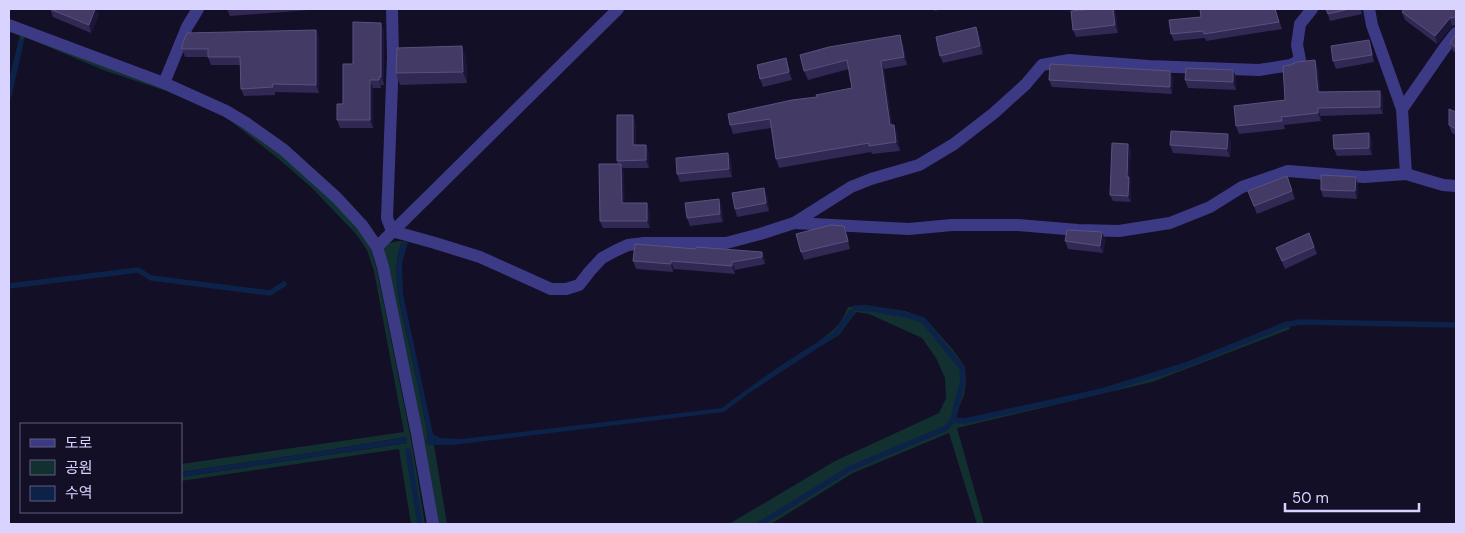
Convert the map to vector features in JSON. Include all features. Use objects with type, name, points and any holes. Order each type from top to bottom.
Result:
[{"type":"street","points":[[164,82],[187,27],[198,9]]},
{"type":"street","points":[[392,9],[393,57],[387,218],[392,231]]},
{"type":"street","points":[[377,247],[618,9]]},
{"type":"street","points":[[392,231],[480,257],[551,289],[566,289],[579,284],[602,258],[614,250],[628,245],[644,243],[726,243],[760,234],[794,223],[851,187],[918,165],[954,144],[1000,107],[1026,84],[1042,65],[1068,60],[1148,66],[1259,70],[1291,64],[1300,60],[1297,45],[1300,24],[1312,9]]},
{"type":"street","points":[[1369,9],[1372,25],[1402,109],[1406,174]]},
{"type":"street","points":[[9,24],[164,82],[226,111],[284,150],[362,225],[377,247],[387,285],[433,524]]},
{"type":"street","points":[[1402,109],[1456,33]]},
{"type":"street","points":[[794,223],[909,229],[952,225],[1009,225],[1119,231],[1170,223],[1210,207],[1242,187],[1288,171],[1364,177],[1406,174],[1443,185],[1456,186]]},
{"type":"green space","points":[[9,29],[162,86],[224,114],[245,125],[335,202],[359,230],[371,249],[377,270],[412,444],[425,524],[411,524],[399,449],[182,481],[182,477],[407,443],[406,437],[182,472],[182,464],[404,432],[374,271],[367,250],[356,234],[312,188],[222,114],[166,91],[103,70],[25,37],[9,105],[9,80],[20,36],[9,32]]},
{"type":"green space","points":[[399,241],[408,242],[401,244],[398,257],[397,284],[399,298],[428,436],[426,443],[434,445],[447,524],[438,524],[383,253],[384,244]]},
{"type":"green space","points":[[865,305],[905,311],[925,318],[954,351],[965,367],[966,382],[964,395],[955,418],[965,419],[1076,395],[1157,373],[1197,359],[1287,321],[1290,329],[1152,382],[957,428],[984,524],[977,524],[949,433],[853,473],[771,524],[729,524],[835,461],[939,413],[946,398],[945,378],[936,358],[922,338],[869,314],[856,312],[839,335],[821,346],[825,340],[821,340],[837,326],[848,307]]},
{"type":"water","points":[[408,242],[402,264],[403,294],[433,434],[441,438],[462,439],[722,408],[796,356],[821,340],[826,340],[821,346],[749,393],[724,412],[452,445],[430,445],[426,443],[428,436],[397,284],[398,257],[401,244]]},
{"type":"water","points":[[406,437],[407,443],[182,477],[182,472]]},
{"type":"building","points":[[50,9],[95,9],[89,25]]},
{"type":"building","points":[[1113,9],[1115,25],[1073,30],[1071,11]]},
{"type":"building","points":[[1200,9],[1275,9],[1279,22],[1204,34],[1203,31],[1171,34],[1169,20],[1201,17]]},
{"type":"building","points":[[1326,9],[1349,9],[1328,14]]},
{"type":"building","points":[[1404,9],[1456,9],[1456,18],[1450,18],[1435,36],[1402,12]]},
{"type":"building","points":[[353,22],[381,23],[381,77],[379,77],[379,80],[370,80],[370,120],[337,120],[337,104],[343,104],[343,64],[353,64]]},
{"type":"building","points":[[976,27],[980,46],[940,56],[936,37]]},
{"type":"building","points":[[316,30],[316,85],[272,84],[273,87],[241,89],[240,57],[208,57],[208,49],[182,49],[187,33]]},
{"type":"building","points":[[1456,34],[1456,48],[1450,43]]},
{"type":"building","points":[[900,35],[904,57],[881,61],[890,125],[894,125],[896,142],[869,146],[869,143],[776,159],[770,119],[730,125],[728,114],[792,100],[817,97],[816,95],[852,88],[847,60],[804,71],[800,55],[829,47]]},
{"type":"building","points":[[1369,40],[1372,55],[1333,61],[1331,46]]},
{"type":"building","points":[[462,46],[463,72],[396,73],[397,48]]},
{"type":"building","points":[[786,58],[789,72],[760,79],[757,65]]},
{"type":"building","points":[[1315,60],[1318,92],[1380,91],[1380,107],[1318,108],[1318,113],[1281,117],[1282,121],[1236,126],[1234,106],[1285,100],[1283,66]]},
{"type":"building","points":[[1050,64],[1170,71],[1170,87],[1049,80]]},
{"type":"building","points":[[1186,68],[1233,70],[1233,82],[1185,80]]},
{"type":"building","points":[[1449,109],[1456,112],[1456,129],[1449,125]]},
{"type":"building","points":[[617,115],[633,115],[633,145],[646,145],[646,160],[617,161]]},
{"type":"building","points":[[1171,131],[1228,134],[1227,149],[1170,145]]},
{"type":"building","points":[[1369,133],[1369,148],[1334,149],[1333,135]]},
{"type":"building","points":[[1112,143],[1128,144],[1128,196],[1110,195]]},
{"type":"building","points":[[728,153],[729,169],[677,174],[676,158]]},
{"type":"building","points":[[599,164],[621,164],[622,203],[647,203],[647,221],[600,221]]},
{"type":"building","points":[[1321,175],[1356,177],[1355,191],[1321,190]]},
{"type":"building","points":[[1287,176],[1292,191],[1254,206],[1248,191]]},
{"type":"building","points":[[764,188],[766,203],[735,209],[732,193]]},
{"type":"building","points":[[719,199],[720,214],[687,218],[685,203]]},
{"type":"building","points":[[831,225],[844,226],[848,241],[801,252],[796,234]]},
{"type":"building","points":[[1067,230],[1102,232],[1100,246],[1065,241]]},
{"type":"building","points":[[1309,233],[1314,247],[1282,261],[1276,248]]},
{"type":"building","points":[[635,244],[762,252],[762,257],[732,262],[732,266],[671,261],[671,264],[633,261]]},
{"type":"waterway","points":[[9,95],[21,42]]},
{"type":"waterway","points":[[9,286],[138,270],[151,278],[270,293],[284,284]]},
{"type":"waterway","points":[[855,308],[874,309],[923,320],[962,368],[963,380],[953,420]]},
{"type":"waterway","points":[[821,343],[835,334],[851,313]]},
{"type":"waterway","points":[[760,524],[849,469],[946,428],[953,420],[965,421],[1102,391],[1186,365],[1285,325],[1300,322],[1456,325]]},
{"type":"waterway","points":[[408,451],[420,524]]}]
